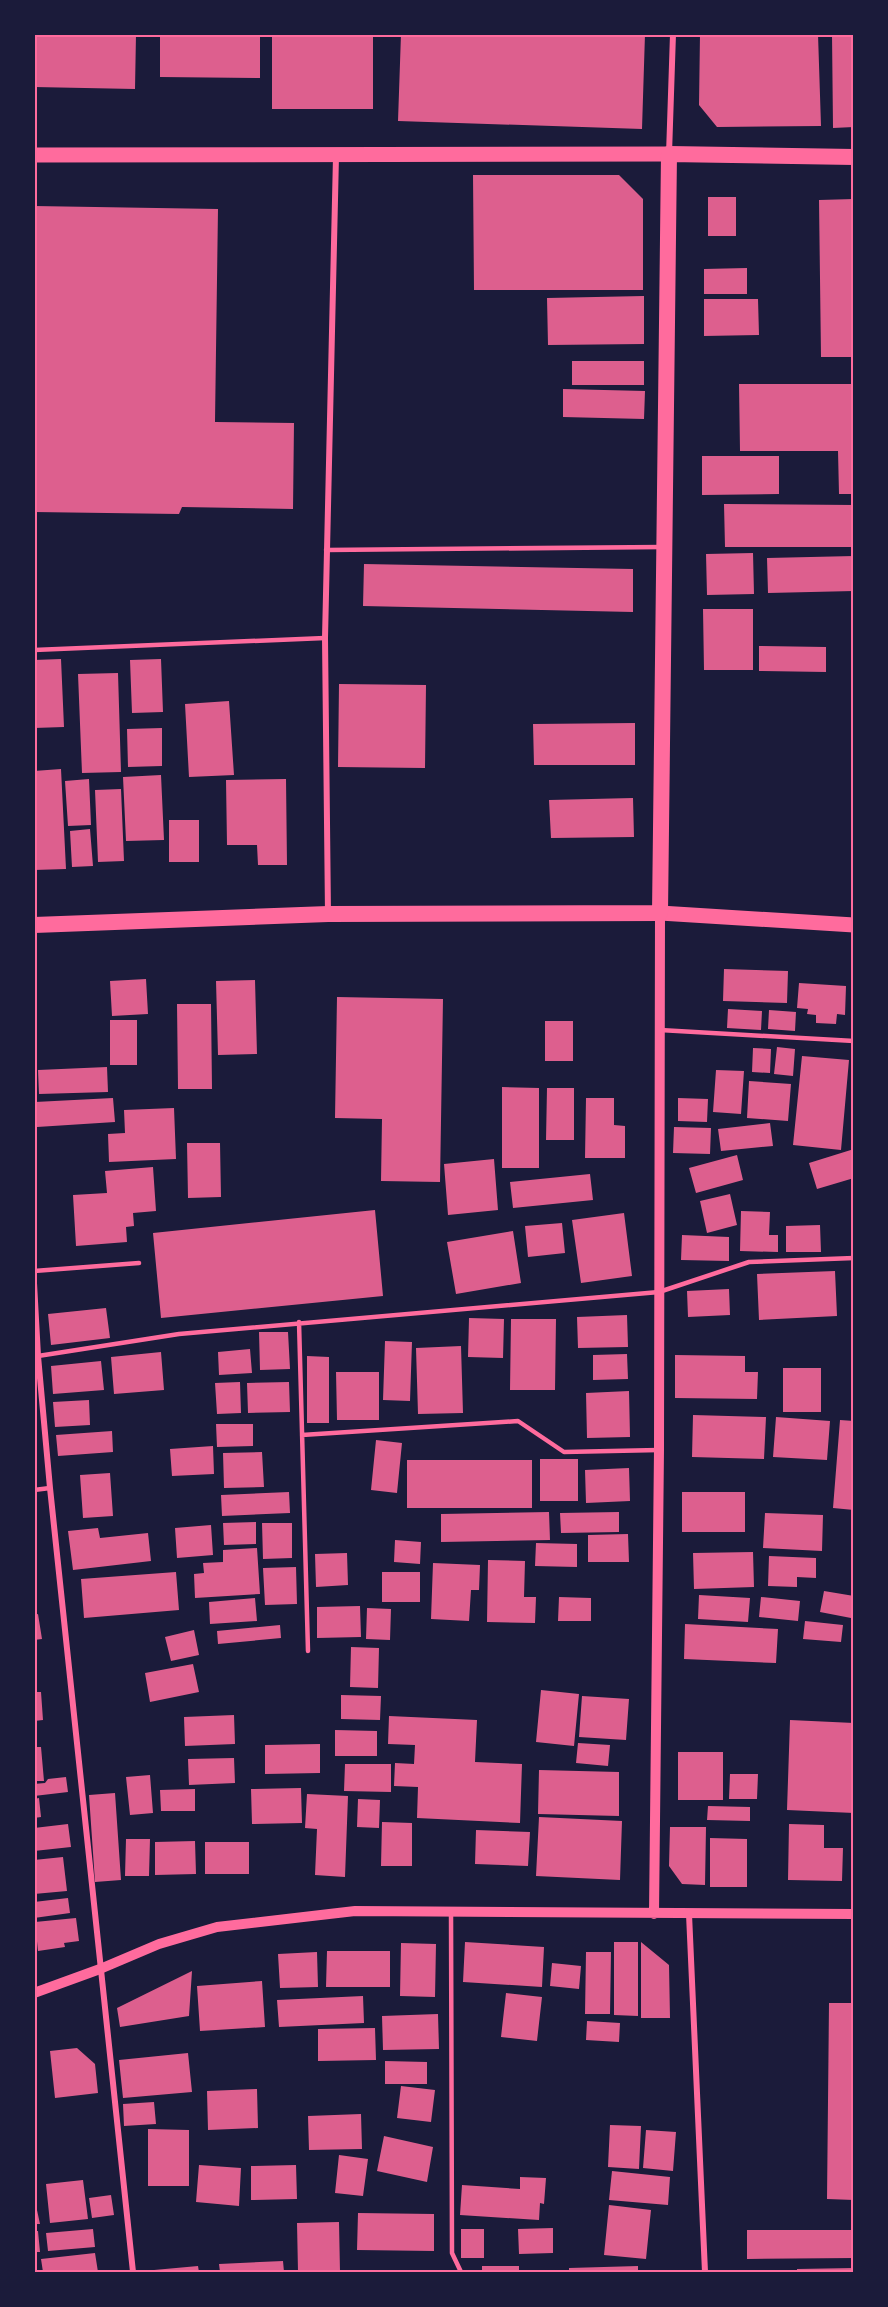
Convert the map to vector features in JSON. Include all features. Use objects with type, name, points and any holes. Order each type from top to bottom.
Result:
[{"type":"highway","points":[[34,925],[328,914],[660,913],[669,154],[854,157]]},
{"type":"main road","points":[[34,155],[669,154]]},
{"type":"main road","points":[[660,913],[854,925]]},
{"type":"street","points":[[669,154],[673,34]]},
{"type":"street","points":[[328,914],[325,638],[336,154]]},
{"type":"street","points":[[654,1914],[659,1450],[660,913]]},
{"type":"street","points":[[34,1283],[50,1488],[133,2272]]},
{"type":"street","points":[[34,1993],[159,1944],[217,1927],[355,1911],[854,1914]]},
{"type":"street","points":[[689,1914],[705,2272]]},
{"type":"lane","points":[[326,549],[664,547]]},
{"type":"lane","points":[[34,650],[325,638]]},
{"type":"lane","points":[[660,1030],[854,1041]]},
{"type":"lane","points":[[38,1356],[179,1334],[659,1292],[749,1262],[854,1258]]},
{"type":"lane","points":[[34,1271],[139,1263]]},
{"type":"lane","points":[[299,1322],[308,1651]]},
{"type":"lane","points":[[302,1435],[518,1420],[564,1452],[659,1450]]},
{"type":"lane","points":[[34,1490],[50,1488]]},
{"type":"lane","points":[[451,1911],[452,2253],[461,2272]]},
{"type":"building","points":[[34,34],[136,34],[135,89],[34,87]]},
{"type":"building","points":[[160,34],[260,34],[260,78],[160,77]]},
{"type":"building","points":[[272,34],[373,34],[373,109],[272,109]]},
{"type":"building","points":[[401,34],[645,34],[642,129],[398,121]]},
{"type":"building","points":[[700,34],[818,34],[821,126],[717,127],[699,105]]},
{"type":"building","points":[[832,34],[854,34],[854,127],[833,128]]},
{"type":"building","points":[[473,175],[619,175],[643,199],[643,290],[474,290]]},
{"type":"building","points":[[708,197],[736,197],[736,236],[708,236]]},
{"type":"building","points":[[854,199],[854,357],[821,357],[819,200]]},
{"type":"building","points":[[34,206],[218,209],[215,422],[294,423],[293,509],[182,507],[179,514],[34,512]]},
{"type":"building","points":[[747,268],[747,294],[704,294],[704,269]]},
{"type":"building","points":[[644,296],[644,344],[548,345],[547,298]]},
{"type":"building","points":[[704,299],[758,299],[759,335],[704,336]]},
{"type":"building","points":[[572,361],[644,361],[644,385],[572,385]]},
{"type":"building","points":[[739,384],[854,384],[854,494],[839,494],[838,451],[740,451]]},
{"type":"building","points":[[563,389],[645,391],[644,419],[563,417]]},
{"type":"building","points":[[702,456],[779,456],[779,494],[702,495]]},
{"type":"building","points":[[724,504],[854,505],[854,547],[725,547]]},
{"type":"building","points":[[753,553],[754,594],[707,595],[706,554]]},
{"type":"building","points":[[854,556],[854,591],[768,593],[767,558]]},
{"type":"building","points":[[364,564],[633,569],[633,612],[363,606]]},
{"type":"building","points":[[703,609],[753,609],[753,670],[704,670]]},
{"type":"building","points":[[759,646],[826,647],[826,672],[759,671]]},
{"type":"building","points":[[61,659],[64,727],[34,728],[34,660]]},
{"type":"building","points":[[161,659],[163,712],[132,713],[130,660]]},
{"type":"building","points":[[118,673],[121,772],[82,773],[78,674]]},
{"type":"building","points":[[339,684],[426,685],[425,768],[338,767]]},
{"type":"building","points":[[229,701],[234,775],[189,777],[185,704]]},
{"type":"building","points":[[635,723],[635,765],[534,765],[533,724]]},
{"type":"building","points":[[162,728],[162,766],[128,767],[127,729]]},
{"type":"building","points":[[61,769],[66,869],[34,870],[34,771]]},
{"type":"building","points":[[161,775],[164,840],[126,841],[123,777]]},
{"type":"building","points":[[89,779],[91,825],[68,826],[65,781]]},
{"type":"building","points":[[286,779],[287,865],[258,865],[257,845],[227,845],[226,780]]},
{"type":"building","points":[[121,789],[124,861],[98,862],[95,790]]},
{"type":"building","points":[[633,798],[634,837],[551,838],[549,800]]},
{"type":"building","points":[[169,820],[199,820],[199,862],[169,862]]},
{"type":"building","points":[[90,829],[93,866],[72,867],[70,831]]},
{"type":"building","points":[[724,969],[788,971],[787,1003],[723,1001]]},
{"type":"building","points":[[146,979],[148,1014],[112,1016],[110,981]]},
{"type":"building","points":[[255,980],[257,1054],[218,1055],[216,981]]},
{"type":"building","points":[[799,983],[846,986],[845,1015],[837,1014],[836,1024],[816,1023],[816,1015],[807,1014],[808,1009],[797,1008]]},
{"type":"building","points":[[337,997],[443,999],[440,1182],[381,1181],[382,1119],[335,1118]]},
{"type":"building","points":[[177,1004],[211,1004],[212,1089],[178,1089]]},
{"type":"building","points":[[728,1009],[762,1011],[761,1030],[727,1028]]},
{"type":"building","points":[[769,1010],[796,1012],[795,1031],[768,1029]]},
{"type":"building","points":[[110,1020],[137,1020],[137,1065],[110,1065]]},
{"type":"building","points":[[545,1021],[573,1021],[573,1061],[545,1061]]},
{"type":"building","points":[[777,1047],[795,1049],[793,1076],[774,1074]]},
{"type":"building","points":[[753,1048],[771,1049],[770,1073],[752,1072]]},
{"type":"building","points":[[802,1056],[849,1060],[841,1150],[793,1145]]},
{"type":"building","points":[[107,1067],[108,1092],[39,1094],[38,1070]]},
{"type":"building","points":[[716,1070],[744,1071],[741,1114],[713,1112]]},
{"type":"building","points":[[749,1081],[791,1084],[788,1121],[747,1118]]},
{"type":"building","points":[[502,1087],[539,1088],[539,1168],[502,1168]]},
{"type":"building","points":[[547,1088],[574,1088],[574,1140],[546,1140]]},
{"type":"building","points":[[113,1098],[115,1122],[37,1127],[35,1102]]},
{"type":"building","points":[[586,1098],[614,1098],[614,1125],[625,1126],[625,1158],[585,1158]]},
{"type":"building","points":[[678,1098],[708,1099],[707,1122],[678,1121]]},
{"type":"building","points":[[174,1108],[176,1159],[109,1162],[108,1134],[125,1133],[124,1110]]},
{"type":"building","points":[[770,1123],[773,1146],[721,1151],[718,1129]]},
{"type":"building","points":[[674,1127],[711,1128],[710,1154],[673,1153]]},
{"type":"building","points":[[187,1143],[220,1143],[221,1197],[188,1198]]},
{"type":"building","points":[[854,1149],[854,1178],[817,1189],[809,1163]]},
{"type":"building","points":[[737,1155],[743,1180],[696,1193],[689,1168]]},
{"type":"building","points":[[494,1159],[498,1210],[448,1215],[444,1164]]},
{"type":"building","points":[[153,1167],[156,1211],[133,1213],[134,1226],[126,1227],[127,1242],[76,1246],[73,1195],[107,1193],[105,1171]]},
{"type":"building","points":[[590,1174],[593,1200],[513,1208],[510,1182]]},
{"type":"building","points":[[730,1194],[737,1225],[707,1233],[700,1201]]},
{"type":"building","points":[[375,1210],[383,1296],[161,1318],[153,1233]]},
{"type":"building","points":[[741,1211],[770,1212],[769,1235],[778,1235],[778,1252],[740,1251]]},
{"type":"building","points":[[624,1213],[632,1276],[581,1283],[572,1220]]},
{"type":"building","points":[[562,1223],[565,1253],[528,1257],[525,1226]]},
{"type":"building","points":[[820,1225],[821,1252],[786,1252],[786,1226]]},
{"type":"building","points":[[513,1231],[521,1283],[456,1294],[447,1242]]},
{"type":"building","points":[[682,1235],[729,1237],[729,1261],[681,1260]]},
{"type":"building","points":[[835,1271],[837,1316],[759,1320],[757,1274]]},
{"type":"building","points":[[729,1289],[730,1315],[688,1317],[687,1291]]},
{"type":"building","points":[[106,1308],[110,1338],[51,1345],[48,1314]]},
{"type":"building","points":[[627,1315],[628,1347],[578,1348],[577,1317]]},
{"type":"building","points":[[469,1318],[504,1319],[503,1358],[468,1357]]},
{"type":"building","points":[[511,1319],[556,1319],[555,1390],[510,1390]]},
{"type":"building","points":[[259,1332],[288,1332],[290,1369],[260,1370]]},
{"type":"building","points":[[385,1341],[412,1342],[410,1401],[383,1400]]},
{"type":"building","points":[[461,1346],[463,1413],[418,1414],[416,1348]]},
{"type":"building","points":[[250,1349],[252,1373],[219,1375],[218,1352]]},
{"type":"building","points":[[161,1352],[164,1390],[114,1394],[111,1357]]},
{"type":"building","points":[[627,1354],[628,1379],[593,1380],[593,1355]]},
{"type":"building","points":[[675,1355],[745,1356],[745,1372],[758,1372],[757,1399],[675,1398]]},
{"type":"building","points":[[307,1356],[329,1357],[329,1423],[307,1423]]},
{"type":"building","points":[[101,1361],[104,1390],[53,1394],[51,1366]]},
{"type":"building","points":[[783,1368],[821,1368],[821,1412],[783,1412]]},
{"type":"building","points":[[336,1372],[379,1372],[379,1420],[337,1420]]},
{"type":"building","points":[[240,1382],[241,1413],[217,1414],[215,1383]]},
{"type":"building","points":[[289,1382],[290,1412],[248,1413],[247,1383]]},
{"type":"building","points":[[629,1391],[630,1437],[587,1438],[586,1393]]},
{"type":"building","points":[[89,1400],[90,1425],[55,1427],[53,1402]]},
{"type":"building","points":[[693,1415],[766,1417],[764,1459],[692,1457]]},
{"type":"building","points":[[776,1417],[830,1421],[827,1460],[773,1457]]},
{"type":"building","points":[[840,1420],[854,1421],[854,1510],[833,1508]]},
{"type":"building","points":[[216,1424],[253,1424],[253,1446],[217,1447]]},
{"type":"building","points":[[112,1431],[113,1452],[58,1456],[56,1435]]},
{"type":"building","points":[[376,1440],[402,1443],[397,1493],[371,1490]]},
{"type":"building","points":[[213,1446],[214,1474],[172,1476],[170,1449]]},
{"type":"building","points":[[262,1452],[264,1487],[224,1488],[223,1453]]},
{"type":"building","points":[[540,1459],[578,1459],[578,1501],[540,1501]]},
{"type":"building","points":[[407,1460],[532,1460],[532,1508],[407,1508]]},
{"type":"building","points":[[629,1468],[630,1501],[586,1503],[585,1470]]},
{"type":"building","points":[[110,1473],[113,1516],[83,1518],[80,1475]]},
{"type":"building","points":[[289,1492],[290,1513],[222,1516],[221,1495]]},
{"type":"building","points":[[682,1492],[745,1492],[745,1532],[682,1532]]},
{"type":"building","points":[[549,1512],[550,1540],[441,1542],[441,1514]]},
{"type":"building","points":[[619,1512],[619,1532],[561,1533],[560,1513]]},
{"type":"building","points":[[765,1513],[823,1515],[822,1551],[763,1548]]},
{"type":"building","points":[[256,1522],[256,1544],[224,1545],[223,1523]]},
{"type":"building","points":[[262,1523],[292,1523],[292,1558],[263,1559]]},
{"type":"building","points":[[211,1525],[213,1555],[177,1558],[175,1528]]},
{"type":"building","points":[[98,1528],[100,1538],[148,1533],[151,1561],[73,1570],[68,1531]]},
{"type":"building","points":[[628,1534],[629,1562],[588,1562],[588,1535]]},
{"type":"building","points":[[395,1540],[421,1542],[420,1564],[394,1562]]},
{"type":"building","points":[[536,1543],[577,1544],[577,1567],[535,1566]]},
{"type":"building","points":[[257,1548],[260,1594],[195,1598],[194,1574],[204,1573],[203,1563],[223,1562],[223,1550]]},
{"type":"building","points":[[753,1552],[754,1587],[694,1589],[693,1553]]},
{"type":"building","points":[[347,1553],[348,1585],[316,1587],[315,1554]]},
{"type":"building","points":[[769,1556],[816,1558],[816,1578],[797,1577],[797,1587],[768,1586]]},
{"type":"building","points":[[488,1560],[525,1561],[524,1597],[536,1597],[535,1623],[487,1622]]},
{"type":"building","points":[[433,1563],[480,1565],[479,1590],[471,1590],[469,1621],[431,1619]]},
{"type":"building","points":[[296,1567],[297,1604],[265,1605],[263,1568]]},
{"type":"building","points":[[176,1572],[179,1610],[84,1618],[81,1579]]},
{"type":"building","points":[[382,1572],[420,1572],[420,1602],[382,1602]]},
{"type":"building","points":[[824,1591],[854,1596],[851,1618],[820,1612]]},
{"type":"building","points":[[699,1595],[750,1598],[748,1622],[698,1619]]},
{"type":"building","points":[[559,1597],[591,1598],[591,1621],[558,1621]]},
{"type":"building","points":[[761,1597],[800,1601],[798,1621],[759,1617]]},
{"type":"building","points":[[255,1598],[257,1621],[210,1624],[209,1602]]},
{"type":"building","points":[[360,1606],[361,1637],[317,1638],[317,1607]]},
{"type":"building","points":[[367,1608],[391,1609],[390,1640],[366,1639]]},
{"type":"building","points":[[38,1614],[42,1639],[34,1640],[34,1615]]},
{"type":"building","points":[[805,1621],[843,1625],[841,1642],[803,1639]]},
{"type":"building","points":[[685,1624],[778,1629],[776,1663],[684,1659]]},
{"type":"building","points":[[280,1625],[281,1638],[218,1644],[217,1631]]},
{"type":"building","points":[[194,1630],[199,1655],[171,1661],[165,1637]]},
{"type":"building","points":[[351,1647],[379,1648],[378,1688],[350,1687]]},
{"type":"building","points":[[193,1664],[199,1692],[150,1702],[145,1673]]},
{"type":"building","points":[[541,1690],[579,1694],[574,1746],[536,1742]]},
{"type":"building","points":[[34,1692],[41,1692],[43,1720],[34,1721]]},
{"type":"building","points":[[341,1695],[381,1696],[380,1720],[341,1719]]},
{"type":"building","points":[[582,1696],[629,1699],[626,1740],[579,1737]]},
{"type":"building","points":[[234,1715],[235,1744],[185,1746],[184,1717]]},
{"type":"building","points":[[389,1716],[477,1720],[475,1762],[522,1764],[520,1823],[417,1818],[418,1787],[394,1786],[395,1763],[414,1764],[415,1745],[388,1744]]},
{"type":"building","points":[[790,1720],[854,1723],[854,1813],[787,1810]]},
{"type":"building","points":[[335,1730],[377,1731],[377,1756],[335,1756]]},
{"type":"building","points":[[578,1743],[610,1745],[608,1766],[576,1763]]},
{"type":"building","points":[[320,1744],[320,1773],[265,1774],[265,1745]]},
{"type":"building","points":[[34,1747],[41,1747],[44,1781],[34,1781]]},
{"type":"building","points":[[678,1752],[723,1752],[723,1800],[678,1800]]},
{"type":"building","points":[[234,1758],[235,1783],[189,1785],[188,1759]]},
{"type":"building","points":[[345,1764],[391,1764],[391,1792],[344,1791]]},
{"type":"building","points":[[539,1770],[619,1772],[619,1816],[538,1814]]},
{"type":"building","points":[[730,1774],[758,1774],[757,1799],[729,1799]]},
{"type":"building","points":[[150,1775],[153,1813],[130,1815],[126,1777]]},
{"type":"building","points":[[66,1777],[68,1792],[34,1796],[34,1784],[45,1783],[48,1779]]},
{"type":"building","points":[[301,1788],[302,1823],[252,1824],[251,1789]]},
{"type":"building","points":[[195,1789],[195,1811],[161,1811],[160,1790]]},
{"type":"building","points":[[115,1793],[121,1880],[95,1882],[89,1795]]},
{"type":"building","points":[[307,1794],[348,1796],[345,1877],[315,1875],[317,1829],[305,1828]]},
{"type":"building","points":[[39,1798],[41,1817],[34,1818],[34,1799]]},
{"type":"building","points":[[358,1799],[380,1800],[379,1828],[357,1827]]},
{"type":"building","points":[[708,1806],[750,1807],[750,1821],[707,1820]]},
{"type":"building","points":[[539,1817],[622,1821],[620,1880],[536,1876]]},
{"type":"building","points":[[382,1822],[412,1823],[412,1866],[381,1866]]},
{"type":"building","points":[[68,1824],[71,1847],[34,1851],[34,1828]]},
{"type":"building","points":[[789,1824],[824,1825],[824,1848],[843,1848],[842,1881],[788,1880]]},
{"type":"building","points":[[670,1827],[706,1827],[705,1885],[682,1884],[669,1866]]},
{"type":"building","points":[[476,1830],[530,1832],[528,1866],[475,1864]]},
{"type":"building","points":[[710,1838],[747,1839],[747,1887],[710,1887]]},
{"type":"building","points":[[126,1839],[150,1839],[149,1876],[125,1876]]},
{"type":"building","points":[[195,1841],[196,1874],[155,1875],[155,1842]]},
{"type":"building","points":[[205,1842],[249,1842],[249,1874],[205,1874]]},
{"type":"building","points":[[63,1857],[67,1891],[34,1894],[34,1860]]},
{"type":"building","points":[[68,1898],[70,1913],[34,1918],[34,1902]]},
{"type":"building","points":[[76,1918],[79,1941],[64,1943],[65,1947],[38,1951],[35,1922]]},
{"type":"building","points":[[465,1942],[544,1947],[542,1987],[463,1982]]},
{"type":"building","points":[[614,1942],[638,1942],[638,2016],[614,2015]]},
{"type":"building","points":[[641,1942],[669,1965],[670,2018],[641,2018]]},
{"type":"building","points":[[401,1943],[436,1944],[435,1997],[400,1996]]},
{"type":"building","points":[[327,1951],[390,1951],[390,1987],[326,1987]]},
{"type":"building","points":[[317,1952],[318,1987],[280,1988],[278,1954]]},
{"type":"building","points":[[586,1952],[611,1952],[610,2014],[585,2014]]},
{"type":"building","points":[[552,1963],[581,1966],[579,1989],[550,1986]]},
{"type":"building","points":[[192,1971],[189,2016],[120,2027],[117,2008]]},
{"type":"building","points":[[262,1981],[265,2027],[200,2031],[197,1986]]},
{"type":"building","points":[[506,1993],[542,1997],[537,2041],[501,2037]]},
{"type":"building","points":[[363,1996],[364,2023],[279,2027],[277,2000]]},
{"type":"building","points":[[829,2003],[854,2003],[854,2200],[827,2199]]},
{"type":"building","points":[[438,2014],[439,2049],[383,2050],[382,2016]]},
{"type":"building","points":[[587,2021],[620,2023],[619,2042],[586,2040]]},
{"type":"building","points":[[375,2028],[376,2060],[318,2061],[318,2029]]},
{"type":"building","points":[[77,2048],[95,2064],[98,2093],[55,2098],[50,2051]]},
{"type":"building","points":[[188,2053],[192,2092],[123,2098],[119,2060]]},
{"type":"building","points":[[385,2061],[427,2062],[427,2084],[385,2084]]},
{"type":"building","points":[[401,2086],[435,2090],[431,2122],[397,2118]]},
{"type":"building","points":[[257,2089],[258,2128],[208,2130],[207,2091]]},
{"type":"building","points":[[154,2102],[156,2124],[124,2126],[123,2104]]},
{"type":"building","points":[[361,2114],[362,2149],[309,2150],[308,2116]]},
{"type":"building","points":[[610,2125],[641,2126],[639,2169],[608,2167]]},
{"type":"building","points":[[148,2129],[189,2130],[189,2186],[148,2186]]},
{"type":"building","points":[[646,2130],[676,2132],[673,2171],[643,2168]]},
{"type":"building","points":[[384,2136],[433,2147],[427,2182],[377,2171]]},
{"type":"building","points":[[339,2155],[368,2159],[363,2196],[335,2193]]},
{"type":"building","points":[[199,2165],[241,2168],[239,2206],[196,2202]]},
{"type":"building","points":[[296,2165],[297,2199],[251,2200],[251,2166]]},
{"type":"building","points":[[612,2171],[670,2177],[668,2205],[609,2200]]},
{"type":"building","points":[[520,2177],[546,2178],[544,2204],[540,2203],[539,2220],[460,2215],[462,2185],[520,2189]]},
{"type":"building","points":[[83,2180],[88,2219],[50,2223],[46,2184]]},
{"type":"building","points":[[111,2195],[114,2215],[92,2218],[89,2198]]},
{"type":"building","points":[[34,2196],[40,2224],[34,2224]]},
{"type":"building","points":[[609,2205],[651,2210],[646,2259],[604,2255]]},
{"type":"building","points":[[358,2213],[434,2214],[434,2251],[357,2250]]},
{"type":"building","points":[[339,2222],[340,2272],[298,2272],[297,2223]]},
{"type":"building","points":[[553,2228],[553,2253],[519,2254],[518,2229]]},
{"type":"building","points":[[93,2229],[95,2247],[48,2251],[46,2233]]},
{"type":"building","points":[[461,2229],[484,2229],[484,2258],[461,2258]]},
{"type":"building","points":[[747,2230],[854,2230],[854,2258],[747,2259]]},
{"type":"building","points":[[34,2231],[38,2231],[40,2252],[34,2252]]},
{"type":"building","points":[[95,2253],[98,2272],[43,2272],[41,2259]]},
{"type":"building","points":[[283,2261],[284,2272],[220,2272],[219,2264]]},
{"type":"building","points":[[198,2266],[199,2272],[154,2272],[154,2270]]},
{"type":"building","points":[[482,2266],[519,2266],[519,2272],[482,2272]]},
{"type":"building","points":[[638,2266],[638,2272],[569,2272],[569,2268]]},
{"type":"building","points":[[854,2268],[854,2272],[797,2272],[797,2269]]}]
